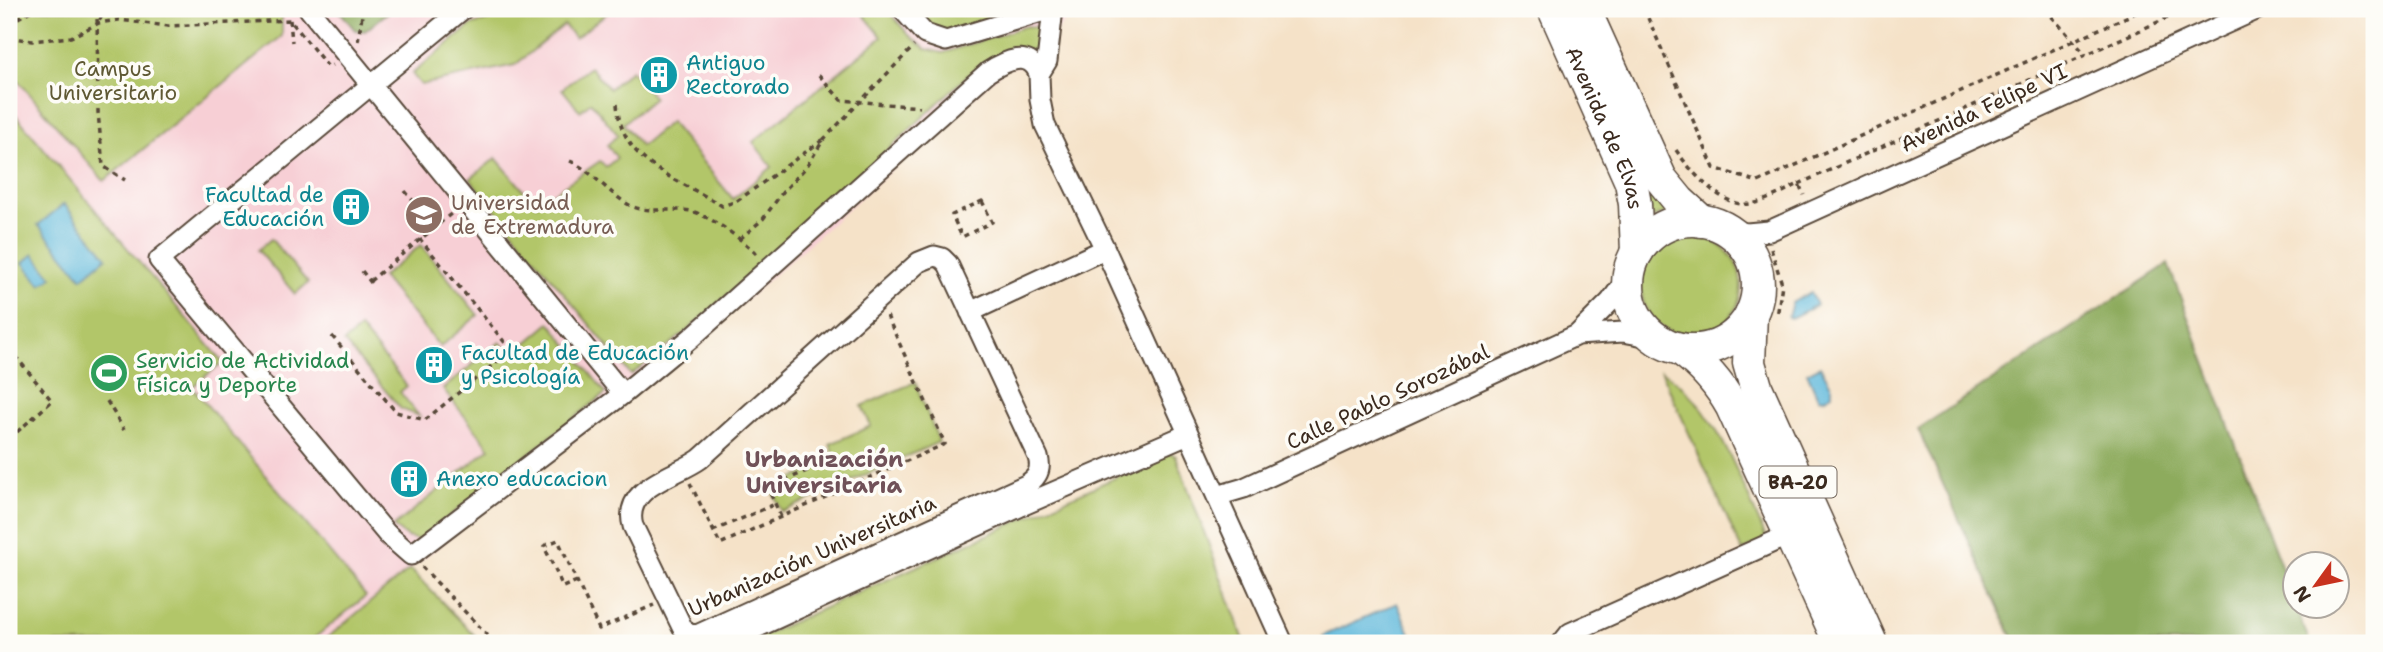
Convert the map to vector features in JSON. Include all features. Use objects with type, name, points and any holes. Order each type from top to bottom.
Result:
[{"type":"highway","name":"Avenida de Elvas","points":[[1554,9],[1631,182],[1635,204],[1633,264]]},
{"type":"highway","name":"Avenida de Elvas","points":[[1584,9],[1661,179],[1679,201],[1714,225]]},
{"type":"highway","points":[[1684,221],[1714,225],[1743,244],[1754,263],[1758,287],[1751,314],[1737,334],[1724,343],[1700,350],[1669,344],[1647,332],[1634,313],[1628,286],[1633,264],[1649,237],[1670,224],[1684,221]]},
{"type":"highway","name":"BA-20","points":[[1751,314],[1749,363],[1756,387],[1871,643]]},
{"type":"highway","name":"BA-20","points":[[1669,344],[1700,363],[1720,385],[1840,643]]},
{"type":"street","points":[[309,9],[623,394]]},
{"type":"street","points":[[463,9],[159,260],[387,534],[411,555],[623,394],[691,338],[979,78],[1009,60],[1025,59],[1037,68],[1040,75],[1040,100],[1045,125],[1105,249],[1283,643]]},
{"type":"street","points":[[902,9],[925,34],[946,41],[1052,9],[1047,61],[1040,75]]},
{"type":"street","name":"Avenida Felipe VI","points":[[1714,225],[1747,233],[1769,231],[2258,9]]},
{"type":"street","points":[[970,312],[1105,249]]},
{"type":"street","name":"Urbanización Universitaria","points":[[930,256],[938,256],[948,264],[970,312],[1038,457],[1039,470],[1032,481],[697,635],[690,635],[683,629],[634,526],[632,509],[644,490],[683,470],[708,452],[919,262],[930,256]]},
{"type":"street","name":"Calle Pablo Sorozábal","points":[[1217,496],[1244,488],[1577,335],[1610,302],[1633,264]]},
{"type":"street","name":"Calle Pablo Sorozábal","points":[[1577,335],[1623,332],[1669,344]]},
{"type":"street","points":[[723,643],[1019,507],[1188,434]]},
{"type":"street","points":[[1566,638],[1791,534]]},
{"type":"path","points":[[9,23],[34,9]]},
{"type":"path","points":[[97,9],[97,101],[103,166],[125,180]]},
{"type":"path","points":[[99,23],[104,9]]},
{"type":"path","points":[[358,43],[363,9]]},
{"type":"path","points":[[1644,9],[1714,169],[1758,182],[2144,9]]},
{"type":"path","points":[[2045,9],[2086,55]]},
{"type":"path","points":[[1799,184],[2186,9]]},
{"type":"path","points":[[9,37],[32,41],[71,37],[99,23],[119,20],[168,26],[289,20]]},
{"type":"path","points":[[289,20],[292,43]]},
{"type":"path","points":[[289,20],[328,67]]},
{"type":"path","points":[[617,104],[619,124],[636,154],[653,168],[696,189],[722,206],[737,201],[824,139],[925,34]]},
{"type":"path","points":[[819,75],[841,100],[920,107],[937,118]]},
{"type":"path","points":[[740,239],[763,219],[807,166],[824,139]]},
{"type":"path","points":[[570,162],[577,164],[610,193],[635,208],[693,212],[748,244],[768,269]]},
{"type":"path","points":[[405,191],[435,227]]},
{"type":"path","points":[[362,271],[371,283],[466,201]]},
{"type":"path","points":[[982,201],[992,222],[962,237],[952,215],[982,201]]},
{"type":"path","points":[[332,337],[396,412],[425,420],[511,350],[420,239]]},
{"type":"path","points":[[683,470],[720,544],[945,444],[878,298]]},
{"type":"path","points":[[9,348],[52,401],[9,439]]},
{"type":"path","points":[[107,401],[124,430]]},
{"type":"path","points":[[781,517],[768,488],[829,461],[826,453]]},
{"type":"path","points":[[713,531],[775,503]]},
{"type":"path","points":[[577,581],[563,587],[544,546],[558,540],[577,581],[599,629],[668,600]]},
{"type":"path","points":[[411,555],[495,643]]},
{"type":"shaded area","name":"Universidad de Extremadura","points":[[9,9],[1075,9],[1027,66],[1007,67],[691,349],[410,569],[321,643],[9,643]]},
{"type":"green space","name":"Campus Universitario","points":[[9,9],[282,9],[282,36],[104,181],[9,70]]},
{"type":"green space","points":[[338,9],[392,9],[365,31],[355,30]]},
{"type":"green space","points":[[512,9],[612,9],[575,38],[564,25],[515,65],[421,85],[412,74],[470,26],[506,14]]},
{"type":"green space","points":[[859,9],[887,9],[908,34],[926,49],[943,53],[1026,26],[1037,27],[1042,38],[1038,47],[1027,52],[1013,50],[969,74],[827,207],[687,331],[631,375],[470,179],[496,158],[536,205],[600,161],[606,167],[617,158],[607,145],[618,135],[591,102],[580,111],[562,89],[590,67],[609,89],[631,70],[654,98],[623,124],[641,146],[670,122],[733,199],[772,167],[753,142],[882,37]]},
{"type":"green space","points":[[912,9],[1031,9],[949,35],[928,28]]},
{"type":"green space","name":"Servicio de Actividad Física y Deporte","points":[[9,107],[223,362],[192,387],[366,596],[308,643],[9,643]]},
{"type":"green space","points":[[1638,157],[1668,212],[1648,219]]},
{"type":"green space","points":[[1691,236],[1710,240],[1726,251],[1737,267],[1741,286],[1737,305],[1726,321],[1710,332],[1691,336],[1672,332],[1656,321],[1645,305],[1641,286],[1645,267],[1656,251],[1672,240]]},
{"type":"green space","points":[[271,239],[308,283],[295,294],[258,250]]},
{"type":"green space","points":[[421,245],[478,315],[440,347],[382,277]]},
{"type":"green space","points":[[2168,264],[2282,568],[2282,620],[2301,620],[2310,643],[2015,643],[1918,429]]},
{"type":"green space","points":[[550,323],[606,393],[419,540],[407,537],[393,527],[490,448],[443,389],[500,342],[512,355]]},
{"type":"green space","points":[[360,328],[407,386],[400,392],[419,416],[401,409],[344,342]]},
{"type":"green space","points":[[1661,371],[1680,385],[1712,424],[1737,471],[1767,540],[1742,551]]},
{"type":"green space","points":[[915,382],[939,442],[782,512],[771,488],[836,460],[830,444],[871,426],[862,406]]},
{"type":"green space","points":[[1170,453],[1176,456],[1245,643],[746,643]]},
{"type":"green space","points":[[410,569],[482,643],[321,643]]},
{"type":"water","points":[[64,204],[107,257],[82,278],[38,225]]},
{"type":"water","points":[[34,254],[52,277],[41,285],[23,263]]},
{"type":"water","points":[[1811,292],[1817,305],[1788,317],[1792,303]]},
{"type":"water","points":[[1820,366],[1832,387],[1832,394],[1823,399],[1818,398],[1807,373]]},
{"type":"water","points":[[1397,603],[1412,638],[1401,643],[1326,643],[1323,636]]},
{"type":"place","name":"Antiguo Rectorado","points":[[659,75]]},
{"type":"place","name":"Facultad de Educación","points":[[351,207]]},
{"type":"place","name":"Universidad de Extremadura","points":[[424,215]]},
{"type":"place","name":"Facultad de Educación y Psicología","points":[[434,365]]},
{"type":"place","name":"Servicio de Actividad Física y Deporte","points":[[109,373]]},
{"type":"place","name":"Anexo educacion","points":[[409,479]]},
{"type":"district","name":"Urbanización Universitaria","points":[[824,472]]}]
